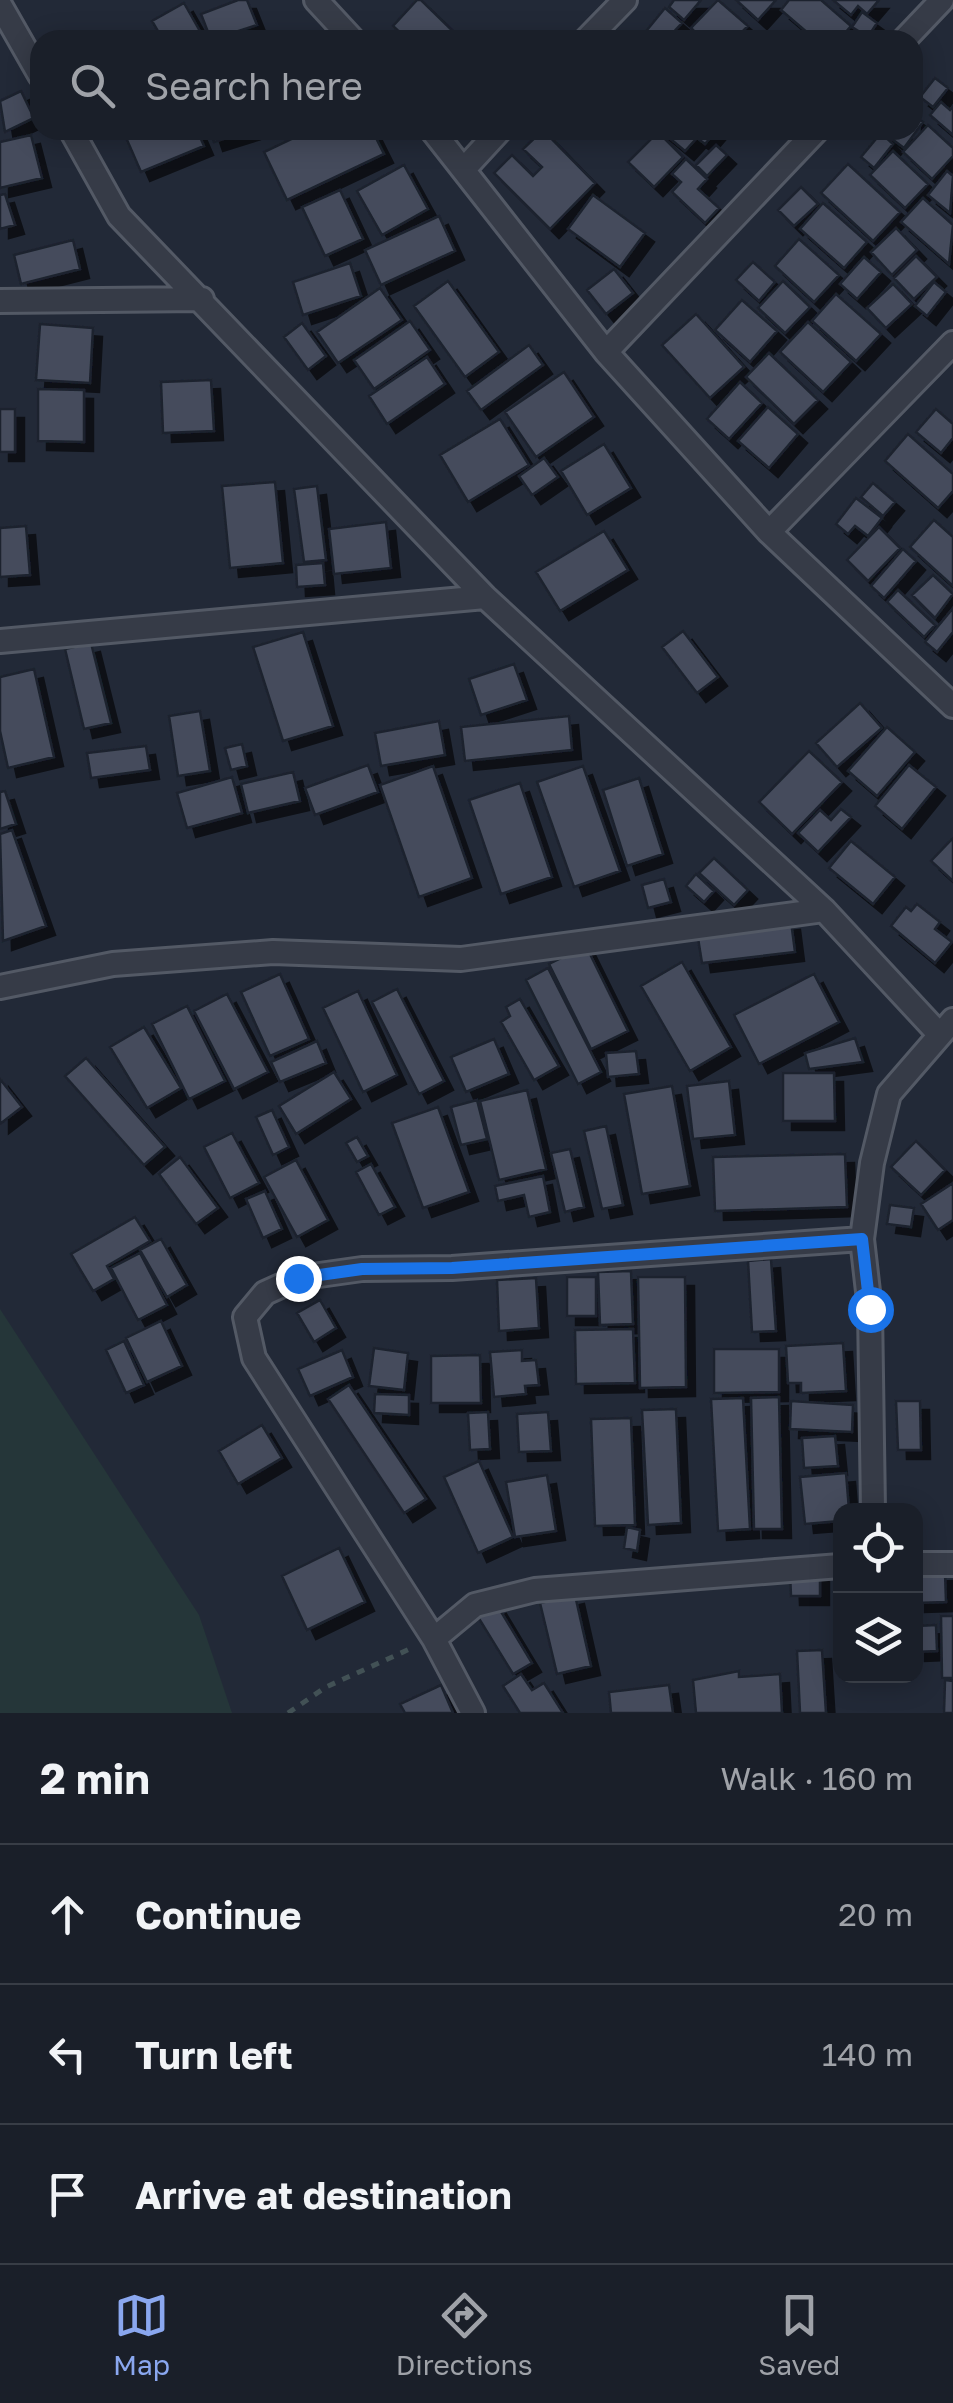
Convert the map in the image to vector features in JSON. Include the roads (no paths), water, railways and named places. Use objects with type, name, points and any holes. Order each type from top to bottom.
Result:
[{"type":"street","points":[[316,0],[344,30]]},
{"type":"street","points":[[596,30],[625,0]]},
{"type":"street","points":[[914,30],[942,0]]},
{"type":"street","points":[[0,4],[30,56]]},
{"type":"street","points":[[77,140],[119,216],[485,597],[946,1027],[890,1094],[872,1163],[862,1239],[870,1309],[873,1503]]},
{"type":"street","points":[[441,140],[606,352],[769,532],[950,697]]},
{"type":"street","points":[[465,168],[491,140]]},
{"type":"street","points":[[606,352],[807,140]]},
{"type":"street","points":[[0,301],[202,300]]},
{"type":"street","points":[[769,532],[953,342]]},
{"type":"street","points":[[0,641],[485,597]]},
{"type":"street","points":[[0,987],[113,964],[273,952],[461,959],[824,910]]},
{"type":"street","points":[[474,1713],[434,1639],[254,1358],[245,1317],[265,1293],[298,1278],[362,1269],[452,1268],[862,1239]]},
{"type":"street","points":[[923,1564],[953,1564]]},
{"type":"street","points":[[434,1639],[475,1605],[535,1590],[833,1567]]}]
